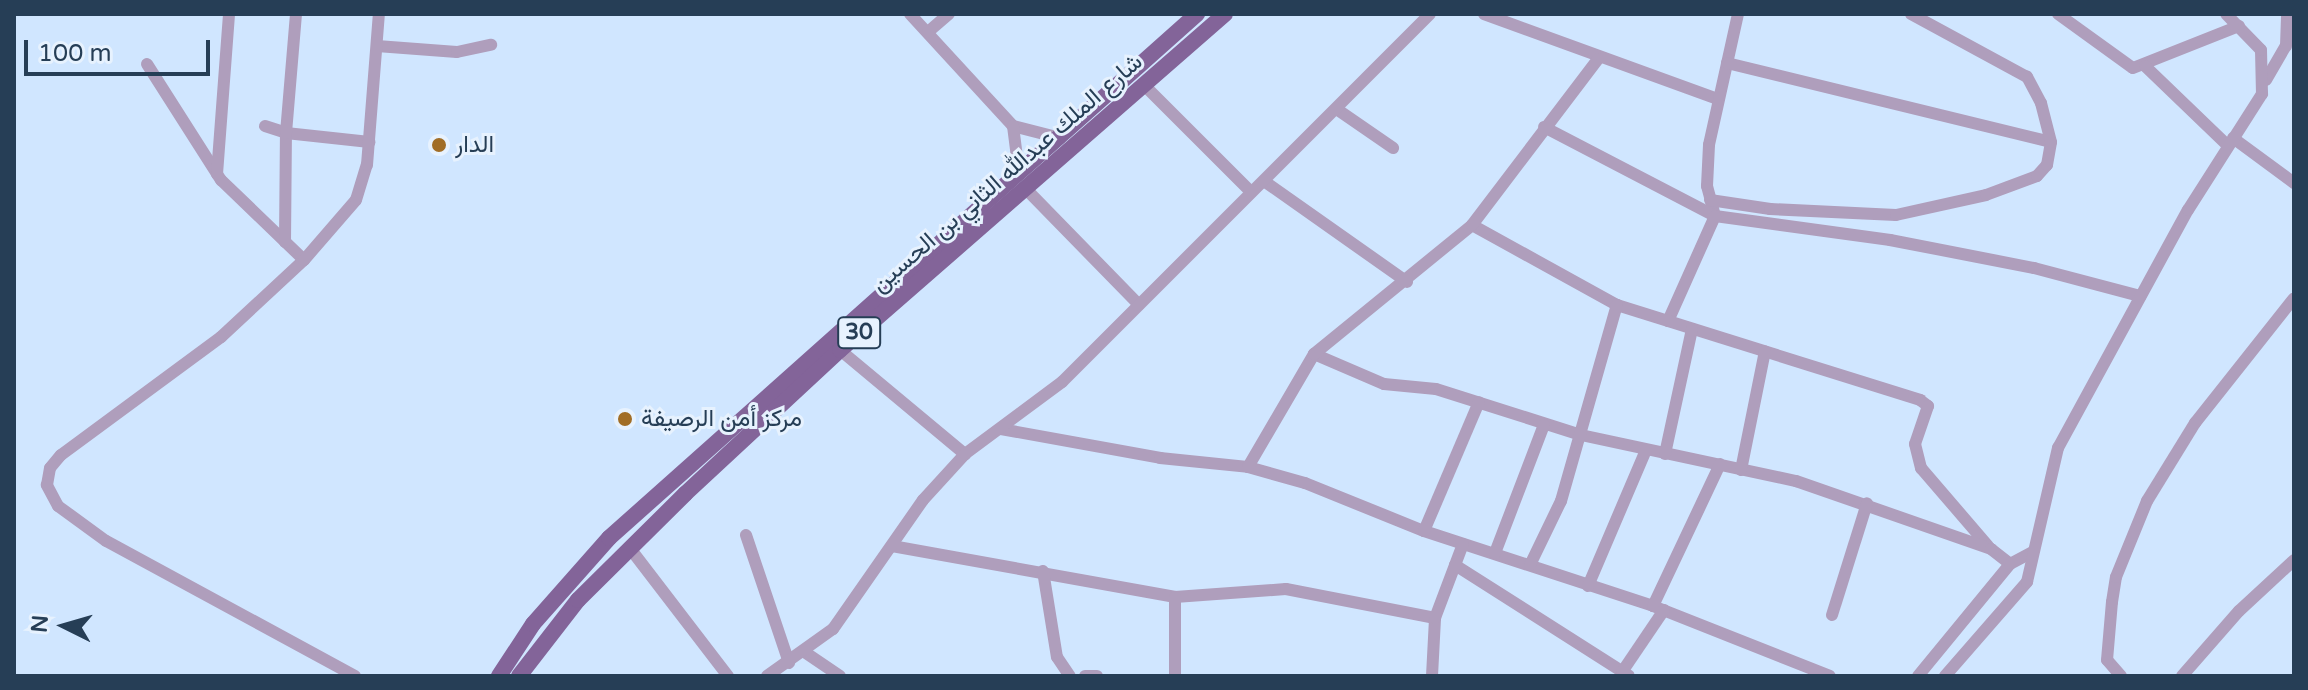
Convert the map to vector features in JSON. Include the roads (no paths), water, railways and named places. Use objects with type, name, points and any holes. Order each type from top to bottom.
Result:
[{"type":"main road","name":"شارع الملك عبدالله الثاني بن الحسين","points":[[519,676],[578,600],[629,547],[840,350],[931,270],[1060,138],[1197,14]]},
{"type":"main road","name":"شارع الملك عبدالله الثاني بن الحسين","points":[[499,676],[569,580],[672,481],[919,257],[1145,86],[1225,14]]},
{"type":"main road","points":[[919,257],[931,270]]},
{"type":"main road","points":[[672,481],[685,494]]},
{"type":"street","points":[[217,174],[229,14]]},
{"type":"street","points":[[285,242],[286,133],[296,14]]},
{"type":"street","points":[[355,676],[106,541],[58,506],[47,485],[50,468],[61,455],[221,337],[304,260],[356,200],[370,142],[379,14]]},
{"type":"street","points":[[910,14],[1013,126],[1022,180],[1139,305]]},
{"type":"street","points":[[928,32],[949,14]]},
{"type":"street","points":[[771,675],[806,653],[857,600],[923,500],[965,454],[1062,382],[1251,192],[1338,110],[1430,14]]},
{"type":"street","points":[[1484,14],[1598,59],[1718,99]]},
{"type":"street","points":[[1668,321],[1715,216],[1707,170],[1718,99],[1738,14]]},
{"type":"street","points":[[1710,200],[1770,209],[1896,215],[2022,184],[2047,165],[2051,142],[2041,103],[2027,77],[1911,14]]},
{"type":"street","points":[[2058,14],[2126,66],[2145,66],[2239,26]]},
{"type":"street","points":[[2226,14],[2261,50],[2265,82]]},
{"type":"street","points":[[1945,676],[2027,582],[2058,448],[2140,296],[2286,46],[2287,14]]},
{"type":"street","points":[[377,46],[457,52],[491,45]]},
{"type":"street","points":[[1248,467],[1314,354],[1407,282],[1472,225],[1598,59]]},
{"type":"street","points":[[1727,63],[2051,142]]},
{"type":"street","points":[[147,64],[217,174],[304,260]]},
{"type":"street","points":[[2145,66],[2230,141],[2294,183]]},
{"type":"street","points":[[1145,86],[1251,192]]},
{"type":"street","points":[[1338,110],[1393,148]]},
{"type":"street","points":[[265,126],[286,133],[370,142]]},
{"type":"street","points":[[1013,126],[1060,138]]},
{"type":"street","points":[[1544,127],[1715,216],[1890,240],[2034,268],[2140,296]]},
{"type":"street","points":[[1264,181],[1407,282]]},
{"type":"street","points":[[1472,225],[1617,305],[1863,378],[1928,406],[1916,456],[1991,549],[2010,564]]},
{"type":"street","points":[[2121,676],[2107,660],[2112,602],[2116,577],[2147,501],[2195,423],[2294,298]]},
{"type":"street","points":[[1530,565],[1561,501],[1617,305]]},
{"type":"street","points":[[1665,454],[1692,329]]},
{"type":"street","points":[[840,350],[965,454]]},
{"type":"street","points":[[1741,470],[1765,351]]},
{"type":"street","points":[[1314,354],[1384,384],[1436,389],[1581,435],[1720,464],[1867,503],[1991,549]]},
{"type":"street","points":[[1424,531],[1479,402]]},
{"type":"street","points":[[1495,553],[1544,425]]},
{"type":"street","points":[[1001,429],[1160,458],[1248,467],[1305,483],[1424,531],[1659,608],[1830,676]]},
{"type":"street","points":[[1588,586],[1646,450]]},
{"type":"street","points":[[1455,565],[1626,674],[1659,608],[1720,464]]},
{"type":"street","points":[[1832,615],[1867,503]]},
{"type":"street","points":[[746,535],[789,663]]},
{"type":"street","points":[[1432,676],[1435,618],[1463,544]]},
{"type":"street","points":[[892,546],[1175,597],[1286,589],[1435,618]]},
{"type":"street","points":[[629,547],[728,676]]},
{"type":"street","points":[[1918,676],[2010,564],[2033,552]]},
{"type":"street","points":[[2182,676],[2239,611],[2294,560]]},
{"type":"street","points":[[1043,571],[1057,657],[1070,676]]},
{"type":"street","points":[[1175,597],[1175,676]]},
{"type":"street","points":[[806,653],[840,676]]},
{"type":"street","points":[[1085,676],[1097,676]]},
{"type":"place","name":"الدار","points":[[439,145]]},
{"type":"place","name":"مركز أمن الرصيفة","points":[[625,419]]}]
